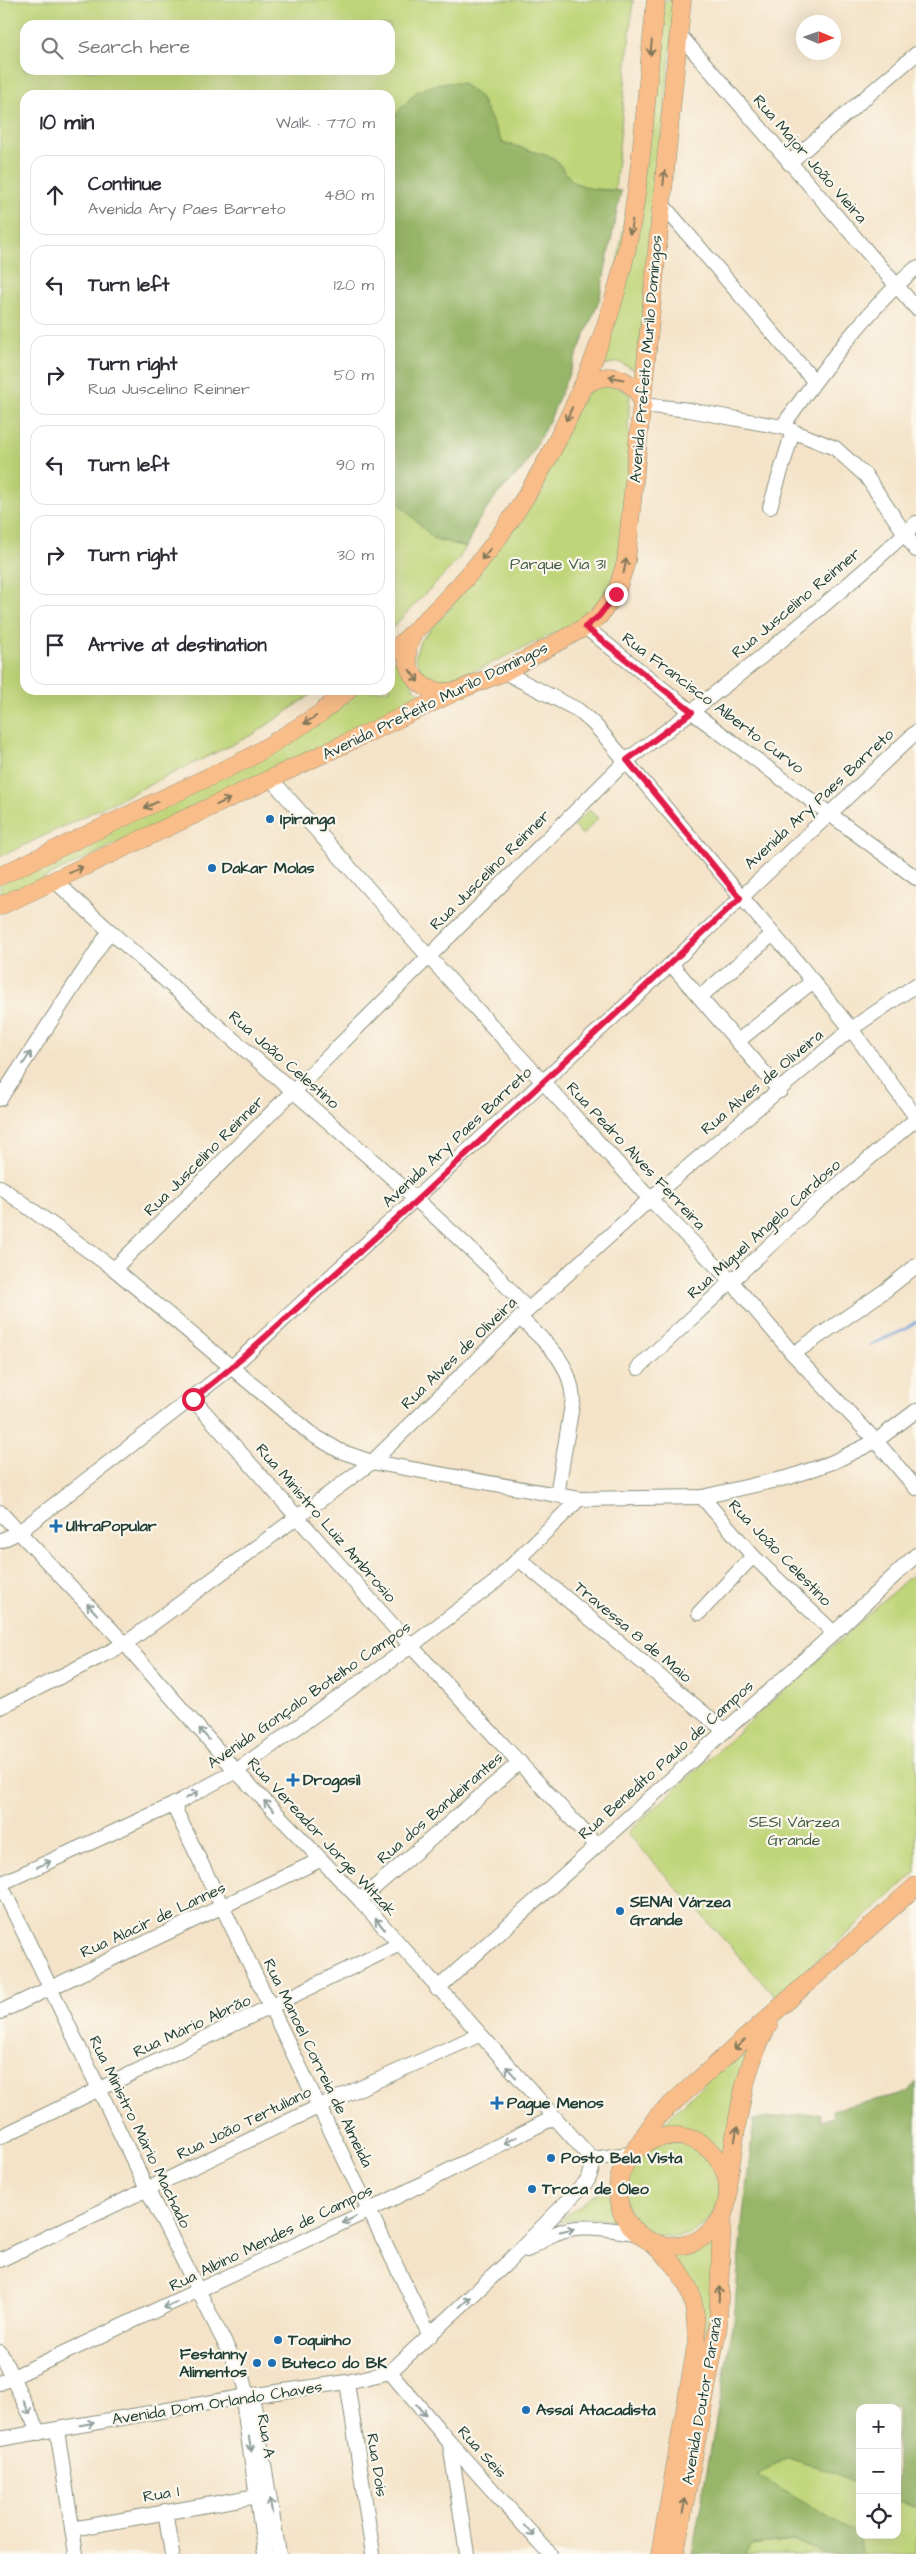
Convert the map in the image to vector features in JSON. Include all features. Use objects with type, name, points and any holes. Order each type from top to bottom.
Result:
[{"type":"main road","name":"Avenida Prefeito Murilo Domingos","points":[[395,649],[463,581],[514,515],[542,467],[579,391],[608,316],[630,234],[636,196],[656,0]]},
{"type":"main road","name":"Avenida Prefeito Murilo Domingos","points":[[0,906],[459,690],[504,672],[585,627],[599,616],[610,602],[624,573],[643,405],[682,0]]},
{"type":"main road","points":[[579,391],[595,379],[616,378],[626,381],[637,389],[643,405]]},
{"type":"main road","points":[[414,632],[409,641],[406,655],[414,677],[422,685],[435,691],[459,690]]},
{"type":"main road","points":[[0,876],[249,758],[318,715],[342,695]]},
{"type":"main road","points":[[777,2011],[754,2052],[741,2100],[728,2182],[728,2200],[722,2216],[712,2230],[699,2240],[683,2246],[666,2246],[643,2237],[621,2210],[618,2197],[622,2169],[632,2151],[658,2117],[916,1886]]},
{"type":"main road","points":[[632,2151],[662,2136],[680,2136],[697,2141],[717,2158],[722,2165],[728,2182]]},
{"type":"main road","name":"Avenida Doutor Paraná","points":[[675,2554],[718,2326],[722,2216]]},
{"type":"main road","name":"Avenida Doutor Paraná","points":[[643,2237],[678,2269],[689,2286],[696,2307],[696,2358],[660,2554]]},
{"type":"street","name":"Rua Major João Vieira","points":[[678,32],[916,308]]},
{"type":"street","points":[[789,163],[916,54]]},
{"type":"street","points":[[661,203],[814,381]]},
{"type":"street","points":[[770,507],[788,429],[814,381],[896,285],[916,268]]},
{"type":"street","points":[[643,405],[689,410],[788,429],[835,448],[866,476],[916,550]]},
{"type":"street","name":"Rua Juscelino Reinner","points":[[114,1269],[627,760],[692,712],[813,616],[916,523]]},
{"type":"street","name":"Rua Francisco Alberto Curvo","points":[[585,627],[692,712],[830,812],[916,878]]},
{"type":"street","points":[[504,672],[578,710],[595,725],[627,760],[740,898],[813,982],[851,1029],[916,1118]]},
{"type":"street","name":"Avenida Ary Paes Barreto","points":[[0,1541],[20,1532],[232,1367],[418,1199],[542,1080],[671,964],[916,732]]},
{"type":"street","name":"Rua Pedro Alves Ferreira","points":[[271,779],[428,956],[650,1199],[732,1281],[792,1354],[876,1441],[916,1488]]},
{"type":"street","name":"Rua João Celestino","points":[[54,880],[109,932],[418,1199],[491,1269],[558,1356],[566,1368],[572,1386],[573,1399],[556,1495]]},
{"type":"street","points":[[0,1099],[109,932]]},
{"type":"street","points":[[700,997],[773,934]]},
{"type":"street","points":[[671,964],[780,1091]]},
{"type":"street","points":[[738,1041],[813,982]]},
{"type":"street","name":"Rua Alves de Oliveira","points":[[0,1707],[125,1644],[372,1462],[524,1314],[650,1199],[851,1029],[916,985]]},
{"type":"street","name":"Rua Miguel Angelo Cardoso","points":[[638,1368],[808,1210],[916,1118]]},
{"type":"street","points":[[0,1187],[114,1269],[311,1434],[340,1452],[372,1462],[579,1499],[702,1497],[790,1477],[833,1462],[876,1441],[916,1411]]},
{"type":"street","points":[[792,1354],[886,1290],[916,1266]]},
{"type":"street","name":"Rua Ministro Luiz Ambrosio","points":[[193,1399],[411,1646],[596,1845]]},
{"type":"street","name":"Rua João Celestino","points":[[702,1497],[753,1556],[834,1633]]},
{"type":"street","name":"Avenida Gonçalo Botelho Campos","points":[[0,1883],[173,1805],[236,1771],[411,1646],[494,1583],[520,1560],[579,1499]]},
{"type":"street","name":"Rua Vereador Jorge Witzak","points":[[0,1512],[125,1644],[236,1771],[360,1900],[437,1989],[592,2159]]},
{"type":"street","name":"Rua Benedito Paulo de Campos","points":[[437,1989],[834,1633],[916,1555]]},
{"type":"street","points":[[699,1613],[753,1556]]},
{"type":"street","name":"Travessa 8 de Maio","points":[[520,1560],[725,1731]]},
{"type":"street","name":"Rua dos Bandeirantes","points":[[360,1900],[520,1762]]},
{"type":"street","name":"Rua Manoel Correia de Almeida","points":[[173,1805],[430,2336]]},
{"type":"street","name":"Rua Alacir de Lannes","points":[[0,2012],[320,1860]]},
{"type":"street","name":"Rua Ministro Mário Machado","points":[[0,1883],[147,2190],[244,2381],[248,2396]]},
{"type":"street","name":"Rua Mário Abrão","points":[[0,2137],[398,1945]]},
{"type":"street","name":"Rua João Tertuliano","points":[[0,2260],[320,2106],[479,2035]]},
{"type":"street","name":"Rua Albino Mendes de Campos","points":[[6,2380],[199,2292],[370,2210],[553,2118]]},
{"type":"street","points":[[592,2159],[632,2151]]},
{"type":"street","name":"Avenida Dom Orlando Chaves","points":[[0,2439],[248,2396],[346,2382],[390,2372],[509,2261],[588,2180],[592,2169],[592,2159]]},
{"type":"street","name":"Avenida Dom Orlando Chaves","points":[[509,2261],[554,2234],[566,2230],[583,2228],[643,2237]]},
{"type":"street","points":[[0,2352],[6,2380],[39,2433]]},
{"type":"street","name":"Rua Seis","points":[[390,2372],[450,2443],[550,2554]]},
{"type":"street","name":"Rua Dois","points":[[346,2382],[373,2554]]},
{"type":"street","name":"Rua A","points":[[248,2396],[244,2407],[265,2554]]},
{"type":"street","name":"Rua A","points":[[248,2396],[254,2406],[279,2554]]},
{"type":"street","points":[[58,2430],[76,2554]]},
{"type":"street","points":[[450,2443],[467,2554]]},
{"type":"street","name":"Rua 1","points":[[72,2529],[258,2496]]},
{"type":"street","points":[[165,2511],[172,2554]]},
{"type":"green space","points":[[0,0],[633,0],[615,190],[592,189],[573,182],[554,158],[502,142],[480,97],[416,92],[395,115],[395,90],[20,90],[20,695],[311,695],[254,734],[0,857]]},
{"type":"green space","points":[[664,0],[676,0],[637,371],[619,362],[599,366]]},
{"type":"green space","points":[[439,83],[462,83],[480,97],[502,142],[554,158],[573,182],[592,189],[621,191],[599,301],[551,417],[525,466],[496,496],[477,523],[466,547],[433,538],[395,499],[395,115],[416,92]]},
{"type":"green space","name":"Parque Via 31","points":[[601,381],[630,393],[628,427],[631,440],[619,566],[600,605],[581,620],[482,668],[444,681],[436,680],[422,673],[415,657],[420,641],[452,606],[587,393]]},
{"type":"green space","points":[[395,499],[440,542],[449,541],[466,547],[458,560],[395,625]]},
{"type":"green space","points":[[401,654],[414,689],[427,697],[0,899],[0,882],[325,717],[354,695],[395,695],[395,659]]},
{"type":"green space","points":[[589,810],[598,818],[582,835],[573,826]]},
{"type":"green space","name":"SESI Várzea Grande","points":[[916,1571],[916,1872],[776,1997],[627,1833]]},
{"type":"green space","points":[[755,2033],[726,2161],[712,2145],[697,2134],[688,2131],[658,2129]]},
{"type":"green space","points":[[916,2082],[916,2507],[901,2501],[901,2404],[856,2404],[856,2482],[825,2469],[788,2458],[757,2475],[856,2533],[856,2539],[858,2539],[862,2554],[825,2554],[793,2540],[751,2545],[746,2554],[692,2554],[734,2320],[741,2233],[754,2120],[819,2113],[822,2122],[834,2117],[832,2110],[909,2092]]},
{"type":"green space","points":[[672,2141],[690,2145],[706,2155],[716,2171],[720,2189],[716,2207],[706,2223],[690,2233],[672,2237],[654,2233],[638,2223],[628,2207],[624,2189],[628,2171],[638,2155],[654,2145]]},
{"type":"green space","points":[[606,2186],[617,2222],[588,2217],[558,2222]]},
{"type":"green space","points":[[717,2232],[711,2307],[703,2357],[667,2249],[681,2249],[694,2246]]},
{"type":"green space","points":[[788,2458],[825,2469],[856,2482],[856,2536],[855,2533],[756,2475]]},
{"type":"green space","points":[[901,2501],[916,2507],[916,2554],[862,2554],[857,2539],[901,2539]]},
{"type":"green space","points":[[793,2540],[825,2554],[746,2554],[751,2545]]},
{"type":"waterway","points":[[870,1345],[904,1330],[916,1322]]},
{"type":"place","name":"Ipiranga","points":[[270,819]]},
{"type":"place","name":"Dakar Molas","points":[[212,868]]},
{"type":"place","name":"UltraPopular","points":[[56,1526]]},
{"type":"place","name":"Drogasil","points":[[293,1780]]},
{"type":"place","name":"SENAI Várzea Grande","points":[[620,1911]]},
{"type":"place","name":"Pague Menos","points":[[497,2103]]},
{"type":"place","name":"Posto Bela Vista","points":[[551,2158]]},
{"type":"place","name":"Troca de Óleo","points":[[532,2189]]},
{"type":"place","name":"Toquinho","points":[[278,2340]]},
{"type":"place","name":"Festanny Alimentos","points":[[257,2363]]},
{"type":"place","name":"Buteco do BK","points":[[272,2363]]},
{"type":"place","name":"Assaí Atacadista","points":[[526,2410]]},
{"type":"route","points":[[193,1399],[232,1367],[418,1199],[542,1080],[671,964],[740,898],[627,760],[692,712],[585,627],[599,616],[616,594]]}]
